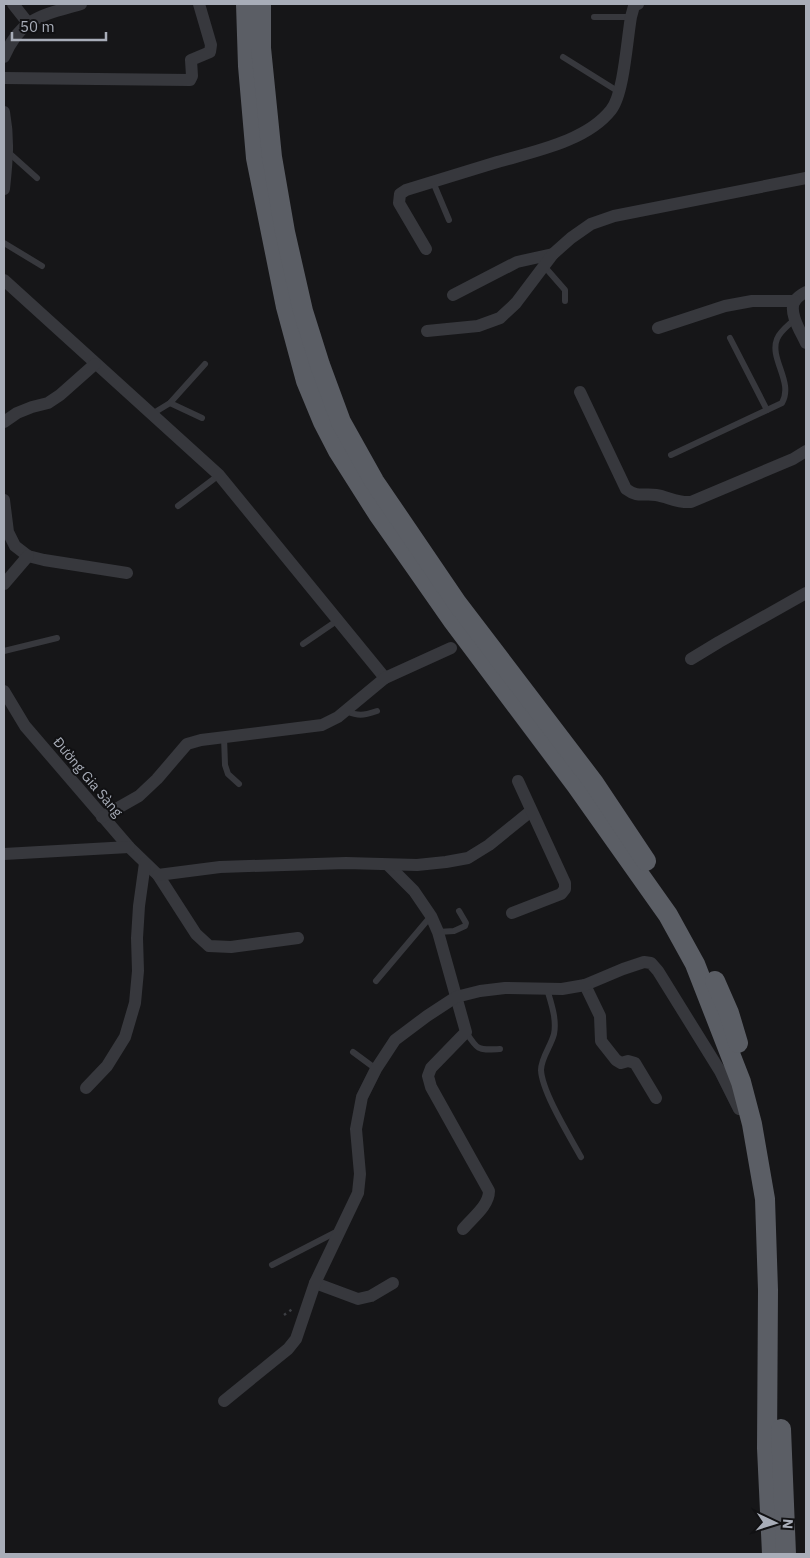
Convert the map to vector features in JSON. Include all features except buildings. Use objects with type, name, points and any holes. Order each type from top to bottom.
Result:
[{"type":"highway","points":[[246,4],[248,66],[256,158],[286,307],[306,381],[323,422],[338,452],[421,576],[576,785],[668,915],[695,964],[740,1082],[752,1124],[765,1199],[768,1290],[768,1448],[772,1554]]},
{"type":"highway","points":[[262,4],[261,48],[272,157],[285,232],[303,311],[341,422],[374,481],[457,603],[594,783],[683,917],[712,972],[729,1013],[763,1122],[771,1157],[777,1205],[780,1247],[781,1449],[786,1554]]},
{"type":"street","points":[[13,4],[28,23]]},
{"type":"street","points":[[4,57],[13,39],[28,23],[43,14],[66,6],[81,4]]},
{"type":"street","points":[[4,78],[190,80],[192,76],[191,60],[210,52],[211,46],[199,4]]},
{"type":"street","points":[[426,250],[399,203],[400,194],[406,190],[543,149],[574,137],[594,126],[612,109],[620,92],[631,17],[634,6],[638,4]]},
{"type":"street","points":[[4,112],[8,152],[4,189]]},
{"type":"street","points":[[428,331],[478,326],[500,318],[516,303],[553,254],[591,224],[614,216],[806,178]]},
{"type":"street","points":[[453,295],[517,262],[553,254]]},
{"type":"street","points":[[4,280],[219,475],[385,678]]},
{"type":"street","points":[[658,328],[725,306],[752,302],[795,300],[806,292]]},
{"type":"street","points":[[795,300],[793,308],[795,319],[806,343]]},
{"type":"street","points":[[4,422],[17,413],[48,403],[60,395],[95,364]]},
{"type":"street","points":[[580,392],[626,489],[634,495],[656,495],[681,503],[691,502],[793,459],[806,451]]},
{"type":"street","points":[[4,500],[8,532],[15,546],[28,556],[127,573]]},
{"type":"street","points":[[4,584],[28,556]]},
{"type":"street","points":[[691,659],[806,593]]},
{"type":"street","points":[[102,817],[139,796],[157,779],[187,744],[201,740],[322,725],[345,711],[385,678],[451,648]]},
{"type":"street","name":"Đường Gia Sàng","points":[[4,692],[25,726],[102,817],[158,875],[196,934],[209,946],[231,948],[298,938]]},
{"type":"street","points":[[512,912],[561,894],[565,889],[565,883],[518,782]]},
{"type":"street","points":[[158,875],[229,867],[346,863],[417,865],[468,858],[489,845],[531,811]]},
{"type":"street","points":[[4,854],[129,847]]},
{"type":"street","points":[[86,1088],[107,1066],[125,1037],[134,1003],[138,971],[138,914],[145,863]]},
{"type":"street","points":[[388,865],[414,891],[438,932],[466,1032],[430,1068],[428,1076],[431,1087],[489,1191],[489,1198],[484,1206],[463,1229]]},
{"type":"street","points":[[224,1401],[288,1349],[296,1339],[315,1283],[358,1193],[360,1174],[356,1129],[362,1097],[376,1068],[395,1040],[456,997],[480,991],[505,988],[562,989],[585,985],[644,962],[651,963],[658,970],[720,1071],[739,1109]]},
{"type":"street","points":[[585,985],[600,1016],[601,1041],[616,1060],[621,1063],[635,1062],[656,1098]]},
{"type":"street","points":[[315,1283],[358,1299],[371,1296],[393,1283]]},
{"type":"lane","points":[[594,17],[631,17]]},
{"type":"lane","points":[[563,57],[620,92]]},
{"type":"lane","points":[[8,152],[38,178]]},
{"type":"lane","points":[[433,182],[449,220]]},
{"type":"lane","points":[[4,243],[42,266]]},
{"type":"lane","points":[[544,266],[565,290],[565,301]]},
{"type":"lane","points":[[671,455],[782,403],[786,389],[775,346],[780,333],[795,319]]},
{"type":"lane","points":[[730,338],[767,410]]},
{"type":"lane","points":[[152,414],[170,402],[205,364]]},
{"type":"lane","points":[[170,402],[202,418]]},
{"type":"lane","points":[[178,506],[219,475]]},
{"type":"lane","points":[[303,644],[338,620]]},
{"type":"lane","points":[[4,651],[57,638]]},
{"type":"lane","points":[[345,711],[358,716],[377,711]]},
{"type":"lane","points":[[224,737],[225,764],[228,774],[238,784]]},
{"type":"lane","points":[[438,932],[454,931],[465,926],[466,923],[459,911]]},
{"type":"lane","points":[[376,982],[430,916]]},
{"type":"lane","points":[[547,989],[554,1016],[554,1034],[541,1069],[545,1089],[580,1157]]},
{"type":"lane","points":[[466,1032],[475,1046],[480,1049],[500,1049]]},
{"type":"lane","points":[[353,1052],[376,1068]]},
{"type":"lane","points":[[272,1265],[341,1229]]}]
